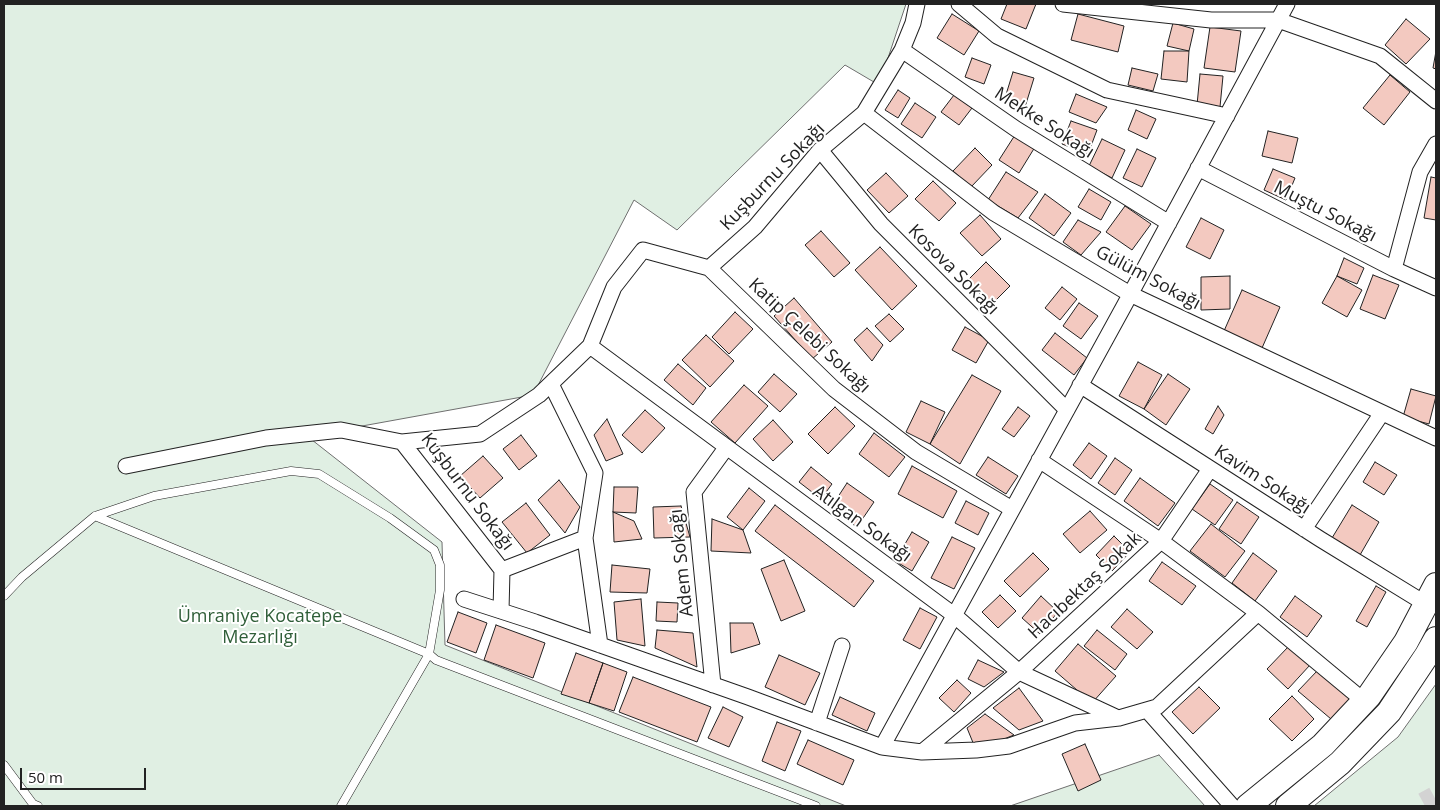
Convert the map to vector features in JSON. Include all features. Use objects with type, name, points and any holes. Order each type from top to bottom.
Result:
[{"type":"main road","points":[[1248,806],[1323,744],[1364,701],[1406,642],[1431,594]]},
{"type":"main road","points":[[1288,806],[1340,763],[1389,712],[1436,639]]},
{"type":"street","name":"Kuşburnu Sokağı","points":[[402,442],[480,434],[539,395],[590,346],[614,287],[643,250],[708,268],[755,227],[820,150],[864,113],[902,50],[913,23],[917,4]]},
{"type":"street","points":[[959,4],[997,36],[1107,90],[1227,116]]},
{"type":"street","points":[[1063,4],[1211,20],[1278,20],[1380,56],[1436,101]]},
{"type":"street","points":[[882,747],[1287,4]]},
{"type":"street","name":"Mekke Sokağı","points":[[902,50],[1016,129],[1169,223]]},
{"type":"street","name":"Gülüm Sokağı","points":[[864,113],[994,213],[1130,294],[1436,438]]},
{"type":"street","points":[[1394,269],[1420,172],[1436,144]]},
{"type":"street","name":"Kosova Sokağı","points":[[820,150],[881,224],[1067,410]]},
{"type":"street","name":"Muştu Sokağı","points":[[1198,168],[1394,269],[1436,288]]},
{"type":"street","name":"Katip Çelebi Sokağı","points":[[708,268],[834,389],[916,452],[1012,509]]},
{"type":"street","name":"Atılgan Sokağı","points":[[590,346],[726,448],[954,614],[1019,672],[1119,718]]},
{"type":"street","points":[[551,384],[595,473],[585,538],[600,645]]},
{"type":"street","name":"Kavim Sokağı","points":[[1080,385],[1304,529],[1431,594]]},
{"type":"street","points":[[1304,529],[1382,412]]},
{"type":"street","points":[[126,466],[266,438],[341,430],[402,442]]},
{"type":"street","name":"Kuşburnu Sokağı","points":[[402,442],[502,570],[501,611]]},
{"type":"street","name":"Adem Sokağı","points":[[713,685],[694,492],[726,448]]},
{"type":"street","name":"Hacıbektaş Sokak","points":[[922,752],[1019,672],[1161,541],[1039,460]]},
{"type":"street","points":[[1210,469],[1161,541],[1258,613],[1364,701]]},
{"type":"street","points":[[502,570],[585,538]]},
{"type":"street","points":[[464,599],[713,685],[882,747],[922,752],[1008,746],[1075,723],[1119,718],[1157,707],[1258,613]]},
{"type":"street","points":[[817,723],[842,646]]},
{"type":"street","points":[[1147,710],[1232,806]]},
{"type":"lane","points":[[4,596],[22,577],[95,516],[164,494],[290,471],[319,474],[390,518],[434,550],[440,565],[440,590],[429,654],[340,806]]},
{"type":"lane","points":[[95,516],[429,654],[436,660],[816,806]]},
{"type":"lane","points":[[4,765],[33,804],[38,806]]},
{"type":"green space","name":"Ümraniye Kocatepe Mezarlığı","points":[[4,4],[906,4],[879,85],[845,65],[677,230],[634,200],[533,395],[307,436],[442,542],[445,645],[846,806],[4,806]]},
{"type":"green space","points":[[1436,684],[1436,806],[1314,806],[1398,737]]},
{"type":"green space","points":[[1159,755],[1205,806],[1010,806]]},
{"type":"building","points":[[1007,4],[1036,4],[1026,29],[1001,19]]},
{"type":"building","points":[[952,14],[979,31],[964,55],[937,38]]},
{"type":"building","points":[[1078,14],[1124,26],[1118,52],[1071,40]]},
{"type":"building","points":[[1406,19],[1430,39],[1406,64],[1385,45]]},
{"type":"building","points":[[1173,23],[1194,29],[1189,51],[1167,46]]},
{"type":"building","points":[[1210,27],[1241,31],[1235,72],[1204,68]]},
{"type":"building","points":[[1164,51],[1189,51],[1187,82],[1161,79]]},
{"type":"building","points":[[1436,51],[1436,69],[1433,68]]},
{"type":"building","points":[[972,58],[991,65],[984,84],[965,77]]},
{"type":"building","points":[[1132,68],[1158,74],[1153,91],[1128,85]]},
{"type":"building","points":[[1013,72],[1034,78],[1025,107],[1004,101]]},
{"type":"building","points":[[1200,74],[1223,76],[1220,107],[1197,105]]},
{"type":"building","points":[[1390,75],[1410,92],[1384,125],[1363,108]]},
{"type":"building","points":[[898,90],[910,98],[898,118],[885,110]]},
{"type":"building","points":[[1076,94],[1107,107],[1096,123],[1069,112]]},
{"type":"building","points":[[954,95],[972,108],[959,125],[941,112]]},
{"type":"building","points":[[915,103],[936,117],[922,138],[901,124]]},
{"type":"building","points":[[1136,110],[1156,119],[1147,139],[1128,130]]},
{"type":"building","points":[[1071,121],[1097,130],[1088,154],[1062,144]]},
{"type":"building","points":[[1268,131],[1298,138],[1292,163],[1262,156]]},
{"type":"building","points":[[1015,135],[1035,147],[1019,173],[999,160]]},
{"type":"building","points":[[1102,139],[1125,150],[1112,178],[1089,166]]},
{"type":"building","points":[[975,148],[992,165],[971,187],[953,171]]},
{"type":"building","points":[[1137,149],[1156,158],[1142,187],[1123,178]]},
{"type":"building","points":[[1273,169],[1295,178],[1286,200],[1264,190]]},
{"type":"building","points":[[1006,172],[1038,192],[1018,218],[988,200]]},
{"type":"building","points":[[886,173],[908,196],[889,213],[867,190]]},
{"type":"building","points":[[1431,177],[1436,178],[1436,220],[1424,218]]},
{"type":"building","points":[[933,181],[956,203],[939,221],[915,199]]},
{"type":"building","points":[[1089,189],[1111,202],[1101,220],[1078,207]]},
{"type":"building","points":[[1045,194],[1071,213],[1054,236],[1029,218]]},
{"type":"building","points":[[1125,206],[1151,224],[1132,250],[1106,232]]},
{"type":"building","points":[[980,215],[1001,239],[982,256],[960,233]]},
{"type":"building","points":[[1201,218],[1224,230],[1210,259],[1186,247]]},
{"type":"building","points":[[1078,220],[1101,232],[1081,255],[1063,242]]},
{"type":"building","points":[[821,231],[850,263],[834,277],[805,245]]},
{"type":"building","points":[[880,247],[917,286],[892,310],[855,270]]},
{"type":"building","points":[[1344,258],[1364,268],[1357,284],[1337,276]]},
{"type":"building","points":[[986,262],[1010,286],[991,305],[967,281]]},
{"type":"building","points":[[1373,275],[1399,285],[1385,319],[1360,309]]},
{"type":"building","points":[[1230,276],[1230,309],[1201,310],[1201,277]]},
{"type":"building","points":[[1337,276],[1362,290],[1347,317],[1322,303]]},
{"type":"building","points":[[1062,287],[1077,299],[1060,320],[1045,308]]},
{"type":"building","points":[[1242,290],[1280,307],[1262,348],[1224,331]]},
{"type":"building","points":[[794,298],[832,342],[812,359],[774,316]]},
{"type":"building","points":[[1079,303],[1098,316],[1081,339],[1063,326]]},
{"type":"building","points":[[735,312],[753,329],[729,354],[712,337]]},
{"type":"building","points":[[889,314],[904,329],[890,342],[875,326]]},
{"type":"building","points":[[965,327],[989,340],[976,363],[952,350]]},
{"type":"building","points":[[867,328],[883,345],[872,361],[854,340]]},
{"type":"building","points":[[1055,333],[1087,358],[1074,375],[1042,350]]},
{"type":"building","points":[[706,335],[734,361],[710,387],[682,360]]},
{"type":"building","points":[[1138,362],[1162,375],[1144,409],[1119,396]]},
{"type":"building","points":[[678,364],[706,388],[693,405],[664,380]]},
{"type":"building","points":[[774,374],[797,394],[780,412],[758,392]]},
{"type":"building","points":[[1168,374],[1190,389],[1166,425],[1144,409]]},
{"type":"building","points":[[972,375],[1001,391],[960,464],[930,444]]},
{"type":"building","points":[[744,385],[768,406],[735,443],[711,422]]},
{"type":"building","points":[[1411,389],[1436,396],[1429,424],[1403,417]]},
{"type":"building","points":[[921,401],[945,412],[930,444],[906,432]]},
{"type":"building","points":[[1218,406],[1224,415],[1213,434],[1205,429]]},
{"type":"building","points":[[835,407],[855,426],[828,454],[808,434]]},
{"type":"building","points":[[1018,407],[1030,416],[1014,437],[1002,429]]},
{"type":"building","points":[[645,410],[665,428],[642,453],[622,435]]},
{"type":"building","points":[[607,419],[623,454],[606,461],[594,435]]},
{"type":"building","points":[[773,420],[793,442],[773,461],[753,439]]},
{"type":"building","points":[[874,433],[905,457],[889,477],[859,454]]},
{"type":"building","points":[[521,435],[537,456],[519,470],[503,449]]},
{"type":"building","points":[[1089,443],[1107,456],[1091,479],[1073,465]]},
{"type":"building","points":[[483,456],[503,478],[480,498],[460,476]]},
{"type":"building","points":[[988,457],[1018,476],[1006,494],[976,475]]},
{"type":"building","points":[[1115,458],[1132,470],[1115,495],[1098,483]]},
{"type":"building","points":[[1375,462],[1397,475],[1384,495],[1363,482]]},
{"type":"building","points":[[912,466],[957,491],[943,518],[898,494]]},
{"type":"building","points":[[811,467],[832,484],[821,499],[799,482]]},
{"type":"building","points":[[1140,478],[1175,503],[1158,526],[1124,501]]},
{"type":"building","points":[[559,480],[580,507],[565,533],[538,500]]},
{"type":"building","points":[[847,483],[874,502],[857,527],[830,509]]},
{"type":"building","points":[[1210,484],[1233,500],[1215,525],[1192,509]]},
{"type":"building","points":[[614,487],[638,487],[636,513],[613,512]]},
{"type":"building","points":[[749,488],[765,501],[743,530],[727,517]]},
{"type":"building","points":[[966,501],[989,513],[978,535],[955,523]]},
{"type":"building","points":[[1237,502],[1259,517],[1241,544],[1219,529]]},
{"type":"building","points":[[526,503],[550,535],[527,553],[502,522]]},
{"type":"building","points":[[775,505],[874,581],[854,607],[755,531]]},
{"type":"building","points":[[1352,505],[1379,522],[1360,555],[1332,538]]},
{"type":"building","points":[[681,506],[690,537],[654,538],[653,507]]},
{"type":"building","points":[[1090,511],[1107,530],[1080,553],[1063,534]]},
{"type":"building","points":[[613,512],[634,521],[642,539],[614,542]]},
{"type":"building","points":[[712,519],[743,530],[751,553],[711,551]]},
{"type":"building","points":[[1211,524],[1245,551],[1225,577],[1190,551]]},
{"type":"building","points":[[912,532],[929,542],[912,571],[895,561]]},
{"type":"building","points":[[1114,536],[1130,552],[1112,571],[1096,555]]},
{"type":"building","points":[[952,537],[975,548],[954,589],[931,578]]},
{"type":"building","points":[[1033,553],[1049,569],[1020,597],[1004,581]]},
{"type":"building","points":[[1253,553],[1277,571],[1255,601],[1232,583]]},
{"type":"building","points":[[784,560],[805,611],[781,621],[761,569]]},
{"type":"building","points":[[1162,562],[1196,586],[1182,605],[1149,581]]},
{"type":"building","points":[[612,565],[650,569],[647,593],[610,592]]},
{"type":"building","points":[[1376,586],[1386,592],[1367,627],[1356,621]]},
{"type":"building","points":[[1000,595],[1016,611],[998,628],[982,612]]},
{"type":"building","points":[[1041,596],[1058,612],[1040,634],[1022,618]]},
{"type":"building","points":[[1295,596],[1322,616],[1307,637],[1280,617]]},
{"type":"building","points":[[641,599],[645,646],[617,640],[614,602]]},
{"type":"building","points":[[657,602],[678,603],[677,622],[656,621]]},
{"type":"building","points":[[920,608],[937,617],[920,649],[903,640]]},
{"type":"building","points":[[1127,609],[1153,632],[1137,649],[1111,627]]},
{"type":"building","points":[[458,612],[487,623],[476,653],[447,642]]},
{"type":"building","points":[[730,623],[753,623],[760,644],[731,653]]},
{"type":"building","points":[[496,625],[545,643],[533,678],[484,660]]},
{"type":"building","points":[[657,630],[693,633],[697,667],[655,648]]},
{"type":"building","points":[[1097,630],[1127,654],[1115,670],[1084,646]]},
{"type":"building","points":[[1078,644],[1116,676],[1092,703],[1055,671]]},
{"type":"building","points":[[1289,646],[1310,665],[1288,689],[1267,669]]},
{"type":"building","points":[[576,653],[603,663],[589,703],[561,694]]},
{"type":"building","points":[[779,655],[820,673],[805,705],[765,687]]},
{"type":"building","points":[[978,660],[1004,672],[984,687],[968,679]]},
{"type":"building","points":[[603,663],[627,672],[614,711],[589,703]]},
{"type":"building","points":[[1318,670],[1352,698],[1331,719],[1298,691]]},
{"type":"building","points":[[633,677],[711,707],[697,742],[619,712]]},
{"type":"building","points":[[957,680],[971,693],[954,712],[939,698]]},
{"type":"building","points":[[1199,687],[1220,708],[1193,734],[1172,712]]},
{"type":"building","points":[[1019,688],[1043,721],[1019,730],[993,708]]},
{"type":"building","points":[[1292,696],[1314,719],[1292,741],[1269,719]]},
{"type":"building","points":[[840,697],[875,713],[867,731],[832,715]]},
{"type":"building","points":[[723,707],[743,717],[729,747],[708,738]]},
{"type":"building","points":[[985,714],[1014,735],[976,750],[967,728]]},
{"type":"building","points":[[777,722],[801,731],[785,771],[762,761]]},
{"type":"building","points":[[808,740],[854,760],[843,785],[797,764]]},
{"type":"building","points":[[1085,744],[1101,780],[1078,791],[1062,754]]},
{"type":"tunnel","points":[[1425,806],[1436,800]]}]
